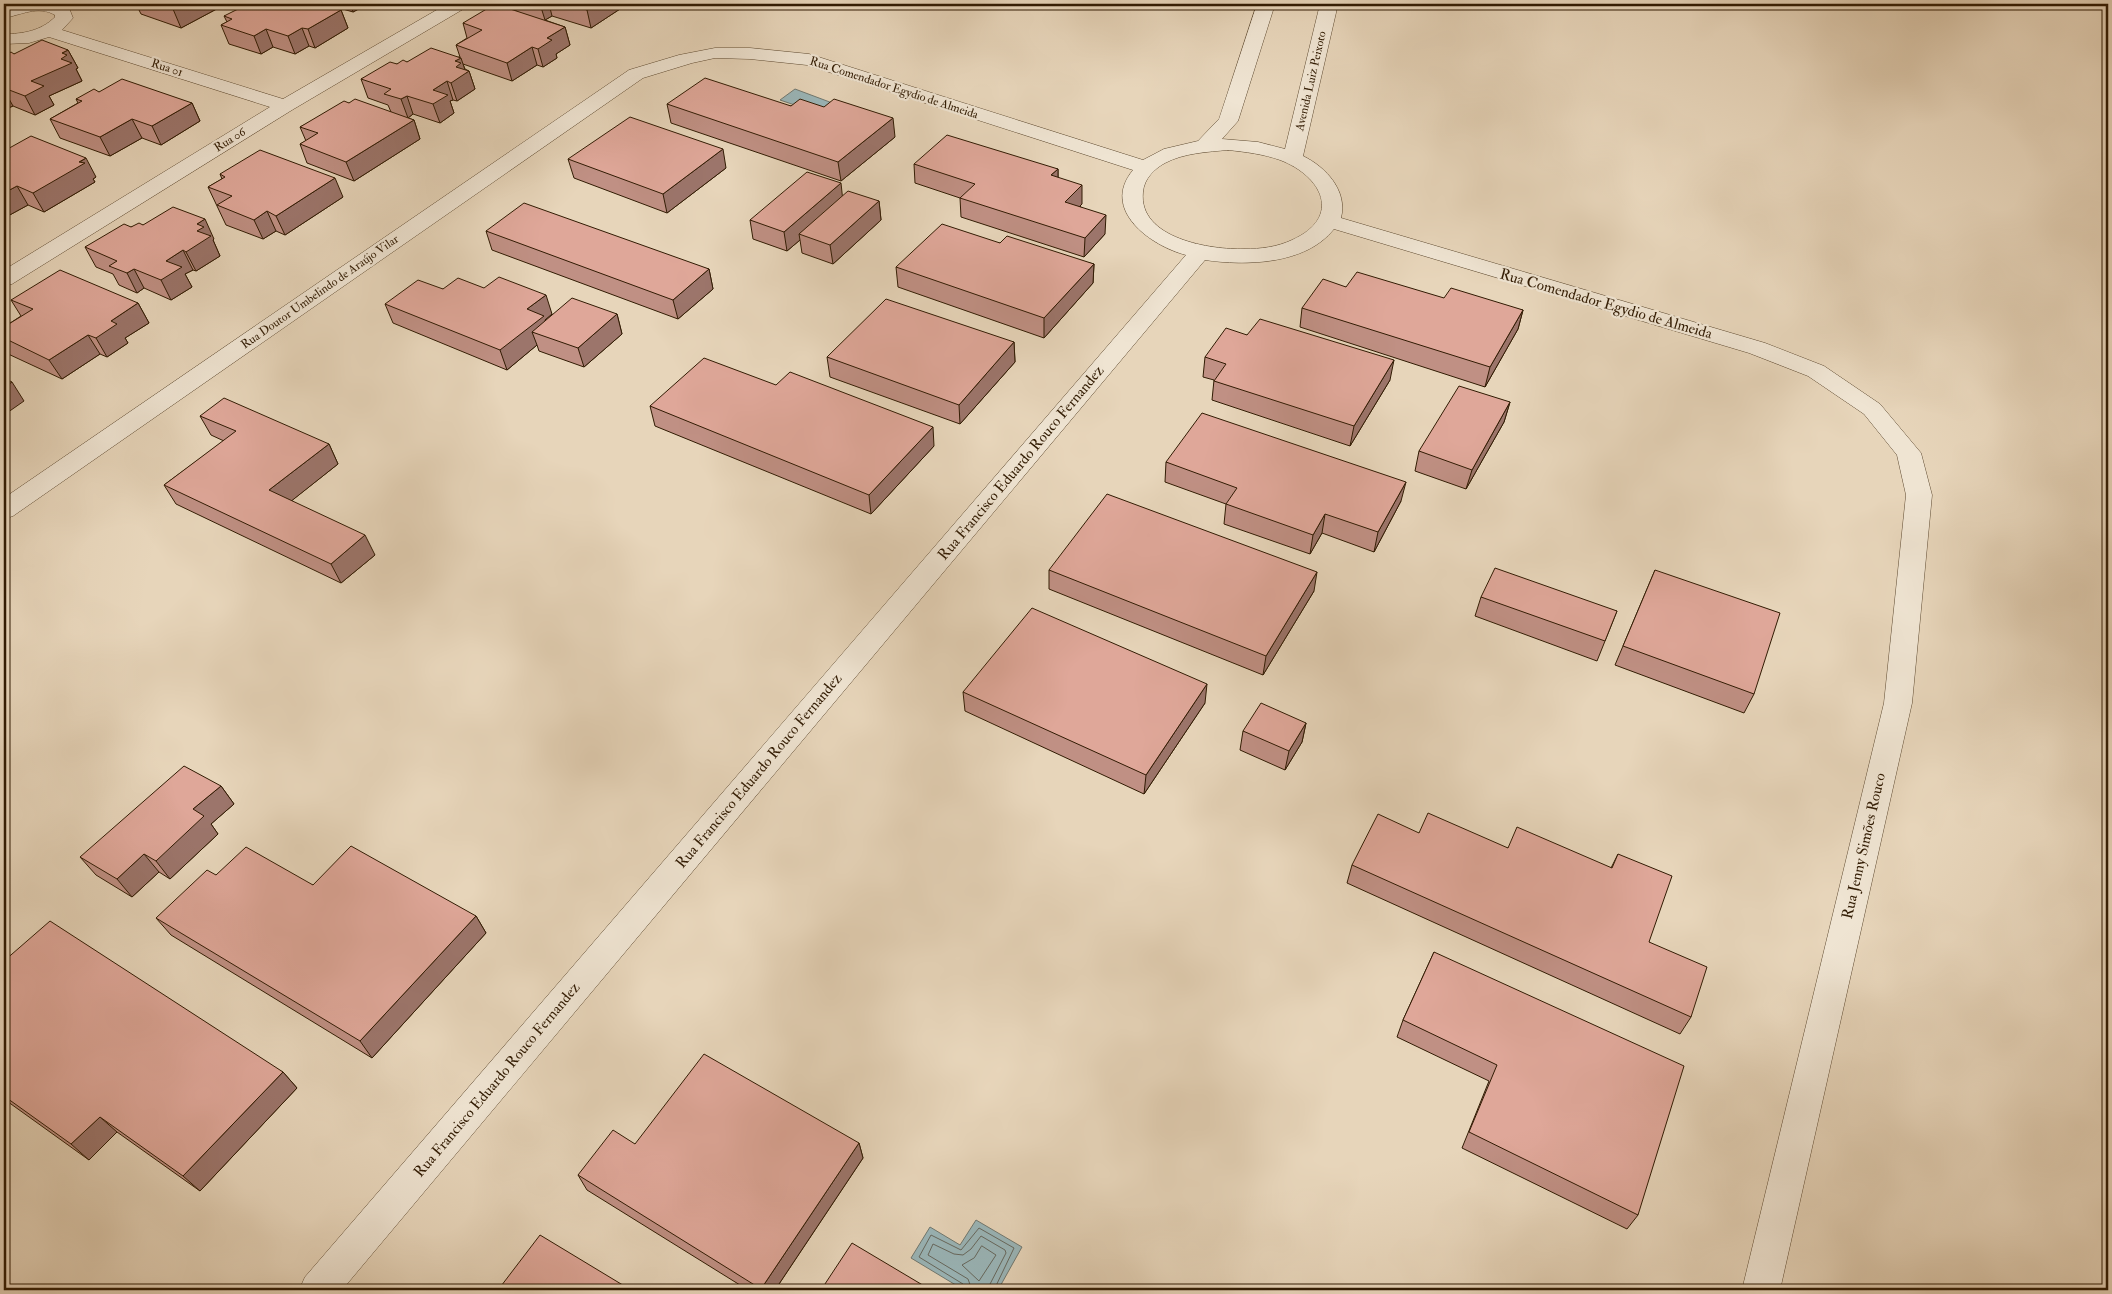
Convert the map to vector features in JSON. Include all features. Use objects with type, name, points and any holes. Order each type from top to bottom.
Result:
[{"type":"street","name":"Rua 06","points":[[4,279],[285,106],[459,4]]},
{"type":"street","points":[[1205,145],[1228,121],[1266,4]]},
{"type":"street","name":"Avenida Luiz Peixoto","points":[[1294,158],[1330,4]]},
{"type":"street","points":[[4,13],[24,6],[60,6],[64,18],[59,24],[48,31],[35,36],[4,39]]},
{"type":"street","name":"Rua 01","points":[[48,31],[285,106]]},
{"type":"street","name":"Rua Comendador Egydio de Almeida","points":[[636,74],[677,62],[715,54],[759,55],[808,60],[1146,168]]},
{"type":"street","name":"Rua Doutor Umbelindo de Araújo Vilar","points":[[4,510],[636,74]]},
{"type":"street","points":[[1205,145],[1251,146],[1294,158],[1314,171],[1328,187],[1333,204],[1329,221],[1311,240],[1279,252],[1240,257],[1200,252],[1173,243],[1152,230],[1138,215],[1132,199],[1135,182],[1146,168],[1175,152],[1205,145]]},
{"type":"street","name":"Rua Comendador Egydio de Almeida","points":[[1329,221],[1757,348],[1816,371],[1872,409]]},
{"type":"street","name":"Rua Francisco Eduardo Rouco Fernandez","points":[[318,1290],[1200,252]]},
{"type":"street","name":"Rua Jenny Simões Rouco","points":[[1761,1290],[1898,703],[1919,495],[1909,453],[1872,409]]},
{"type":"water","points":[[795,89],[835,104],[821,114],[780,100]]},
{"type":"water","points":[[976,1220],[1022,1247],[998,1290],[964,1290],[911,1258],[930,1227],[960,1245]]},
{"type":"building","points":[[156,4],[184,4],[173,9]]},
{"type":"building","points":[[248,4],[322,4],[341,10],[308,29],[302,28],[288,36],[266,29],[254,36],[221,25],[232,19],[224,16]]},
{"type":"building","points":[[495,4],[565,27],[547,38],[552,40],[538,49],[532,47],[507,63],[456,45],[482,30],[463,23]]},
{"type":"building","points":[[567,4],[596,4],[587,10]]},
{"type":"building","points":[[42,40],[68,50],[62,53],[67,55],[61,59],[72,63],[31,81],[44,86],[25,96],[4,88],[4,56],[11,52],[14,54]]},
{"type":"building","points":[[431,48],[461,58],[455,61],[461,63],[456,67],[469,71],[451,83],[447,81],[433,90],[448,95],[433,104],[407,96],[401,99],[384,94],[391,89],[361,79],[390,62],[397,64],[403,60],[407,62]]},
{"type":"building","points":[[705,78],[791,106],[800,99],[824,107],[834,99],[893,118],[838,162],[667,104]]},
{"type":"building","points":[[122,79],[192,103],[152,126],[132,119],[100,137],[50,119],[82,101],[76,99],[94,89],[99,92]]},
{"type":"building","points":[[355,99],[414,120],[346,162],[300,144],[318,133],[300,127],[344,101],[349,103]]},
{"type":"building","points":[[630,117],[723,149],[663,194],[568,159]]},
{"type":"building","points":[[947,135],[1058,169],[1051,175],[1082,185],[1065,202],[1106,215],[1085,238],[960,198],[975,184],[914,164]]},
{"type":"building","points":[[31,136],[86,158],[79,162],[85,163],[33,193],[17,186],[4,193],[4,151]]},
{"type":"building","points":[[260,150],[335,178],[276,216],[267,211],[254,220],[217,205],[232,196],[208,187],[225,177],[220,174]]},
{"type":"building","points":[[807,172],[841,183],[784,232],[750,220]]},
{"type":"building","points":[[848,191],[879,201],[830,245],[799,234]]},
{"type":"building","points":[[524,203],[709,269],[673,300],[486,231]]},
{"type":"building","points":[[173,207],[205,219],[197,224],[204,227],[197,231],[211,236],[186,252],[183,250],[166,261],[182,267],[161,280],[134,269],[127,273],[109,266],[117,261],[85,247],[124,224],[131,227],[139,223],[143,225]]},
{"type":"building","points":[[942,224],[1000,243],[1007,236],[1094,264],[1044,318],[896,267]]},
{"type":"building","points":[[60,270],[138,303],[111,321],[117,324],[96,338],[88,335],[49,360],[4,338],[4,327],[33,309],[11,300]]},
{"type":"building","points":[[1357,272],[1444,298],[1451,288],[1523,310],[1490,367],[1302,308],[1323,279],[1346,287]]},
{"type":"building","points":[[499,277],[546,295],[527,309],[544,316],[500,350],[385,304],[418,280],[443,289],[458,278],[484,288]]},
{"type":"building","points":[[572,298],[617,314],[578,348],[532,332]]},
{"type":"building","points":[[886,299],[1014,342],[959,405],[827,357]]},
{"type":"building","points":[[1260,319],[1394,360],[1354,426],[1214,381],[1226,364],[1205,357],[1226,328],[1247,335]]},
{"type":"building","points":[[704,358],[776,385],[790,372],[933,427],[869,495],[650,406]]},
{"type":"building","points":[[4,378],[12,382],[4,387]]},
{"type":"building","points":[[1459,386],[1510,402],[1472,470],[1419,451]]},
{"type":"building","points":[[224,398],[329,444],[269,490],[365,535],[331,564],[164,485],[236,431],[200,416]]},
{"type":"building","points":[[1202,413],[1406,482],[1378,532],[1325,514],[1313,535],[1226,504],[1237,488],[1166,462]]},
{"type":"building","points":[[1107,494],[1317,572],[1266,656],[1049,570]]},
{"type":"building","points":[[1495,568],[1617,611],[1605,641],[1481,597]]},
{"type":"building","points":[[1655,570],[1780,613],[1754,694],[1623,646]]},
{"type":"building","points":[[1032,608],[1207,684],[1146,775],[963,692]]},
{"type":"building","points":[[1261,703],[1306,723],[1289,751],[1243,731]]},
{"type":"building","points":[[184,766],[221,786],[193,809],[204,816],[156,861],[144,854],[117,879],[80,857]]},
{"type":"building","points":[[1428,813],[1508,848],[1517,827],[1612,868],[1618,854],[1672,876],[1649,942],[1707,967],[1691,1017],[1352,865],[1378,814],[1419,833]]},
{"type":"building","points":[[351,846],[476,916],[360,1041],[156,918],[207,870],[216,875],[246,847],[313,885]]},
{"type":"building","points":[[50,921],[283,1072],[183,1176],[100,1117],[71,1144],[4,1096],[4,961]]},
{"type":"building","points":[[1434,952],[1684,1066],[1638,1215],[1469,1132],[1497,1065],[1403,1020]]},
{"type":"building","points":[[704,1054],[859,1143],[761,1289],[578,1175],[613,1130],[635,1144]]},
{"type":"building","points":[[540,1235],[631,1290],[498,1290]]},
{"type":"building","points":[[852,1243],[931,1290],[821,1290]]}]
